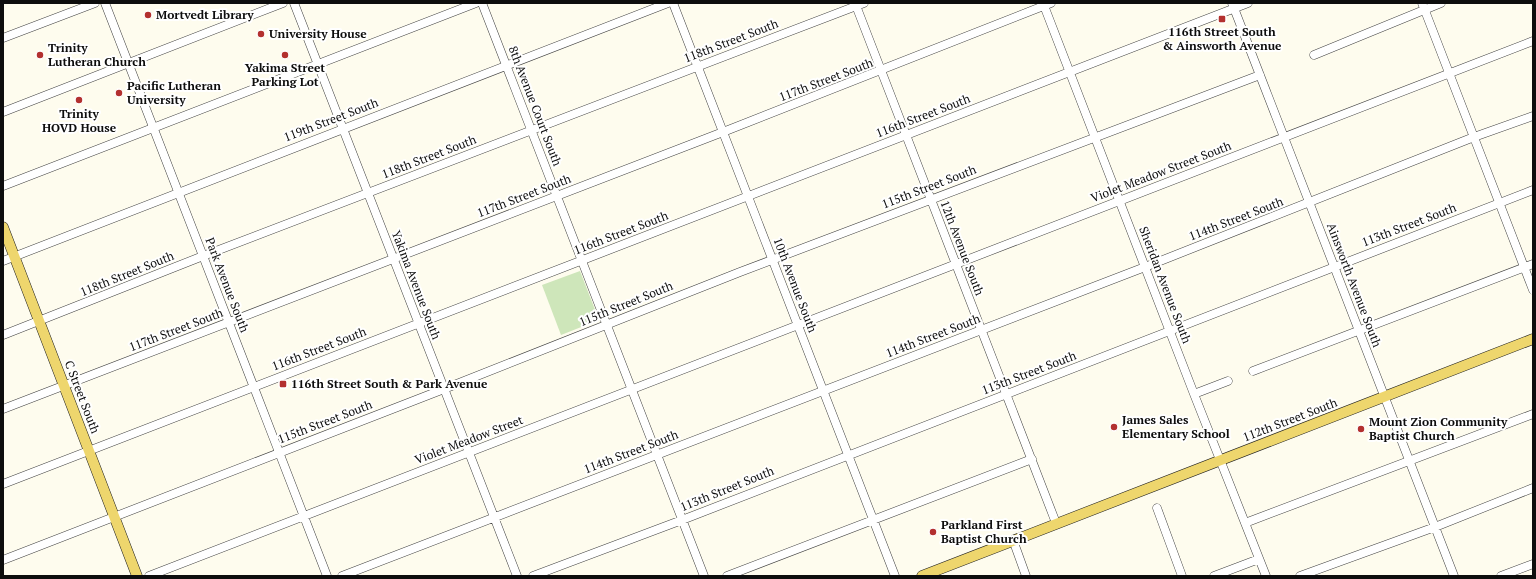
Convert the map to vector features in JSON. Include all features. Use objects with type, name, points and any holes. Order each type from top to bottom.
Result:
[{"type":"main road","name":"C Street South","points":[[3,227],[137,576]]},
{"type":"main road","name":"112th Street South","points":[[922,576],[1533,339]]},
{"type":"street","points":[[3,38],[95,3]]},
{"type":"street","name":"Park Avenue South","points":[[105,3],[327,576]]},
{"type":"street","points":[[3,112],[283,3]]},
{"type":"street","name":"Yakima Avenue South","points":[[294,3],[517,576]]},
{"type":"street","points":[[3,186],[476,3]]},
{"type":"street","name":"8th Avenue Court South","points":[[482,3],[704,576]]},
{"type":"street","name":"119th Street South","points":[[3,261],[668,3]]},
{"type":"street","name":"10th Avenue South","points":[[673,3],[895,576]]},
{"type":"street","name":"116th Street South","points":[[3,484],[748,197],[1069,72],[1233,6],[1248,3]]},
{"type":"street","points":[[1314,55],[1423,6],[1440,3]]},
{"type":"street","name":"118th Street South","points":[[3,335],[203,256],[368,194],[858,4]]},
{"type":"street","name":"12th Avenue South","points":[[858,4],[881,71],[1056,523]]},
{"type":"street","name":"117th Street South","points":[[3,409],[881,71],[1046,4]]},
{"type":"street","name":"Sheridan Avenue South","points":[[1046,4],[1069,72],[1266,576]]},
{"type":"street","name":"Ainsworth Avenue South","points":[[1233,6],[1454,576]]},
{"type":"street","points":[[1423,6],[1533,290]]},
{"type":"street","name":"Violet Meadow Street South","points":[[798,325],[1533,41]]},
{"type":"street","name":"115th Street South","points":[[3,560],[772,260],[1260,74]]},
{"type":"street","name":"114th Street South","points":[[342,576],[1145,267],[1474,137],[1533,116]]},
{"type":"street","name":"113th Street South","points":[[533,576],[682,520],[1533,190]]},
{"type":"street","points":[[1254,371],[1533,264]]},
{"type":"street","name":"Violet Meadow Street","points":[[149,576],[798,325]]},
{"type":"street","points":[[1194,394],[1228,381]]},
{"type":"street","points":[[1245,523],[1533,414]]},
{"type":"street","points":[[727,576],[1032,459]]},
{"type":"street","points":[[1300,576],[1435,527],[1533,488]]},
{"type":"street","points":[[1156,508],[1182,576]]},
{"type":"street","points":[[1013,540],[1026,576]]},
{"type":"street","points":[[1214,576],[1259,559]]},
{"type":"street","points":[[1501,576],[1533,564]]},
{"type":"green space","points":[[580,271],[599,320],[561,335],[542,285]]},
{"type":"place","name":"Mortvedt Library","points":[[148,15]]},
{"type":"place","name":"116th Street South & Ainsworth Avenue","points":[[1222,19]]},
{"type":"place","name":"University House","points":[[261,34]]},
{"type":"place","name":"Trinity Lutheran Church","points":[[40,55]]},
{"type":"place","name":"Yakima Street Parking Lot","points":[[285,55]]},
{"type":"place","name":"Pacific Lutheran University","points":[[119,93]]},
{"type":"place","name":"Trinity HOVD House","points":[[79,100]]},
{"type":"place","name":"116th Street South & Park Avenue","points":[[283,384]]},
{"type":"place","name":"James Sales Elementary School","points":[[1114,427]]},
{"type":"place","name":"Mount Zion Community Baptist Church","points":[[1361,429]]},
{"type":"place","name":"Parkland First Baptist Church","points":[[933,532]]}]
